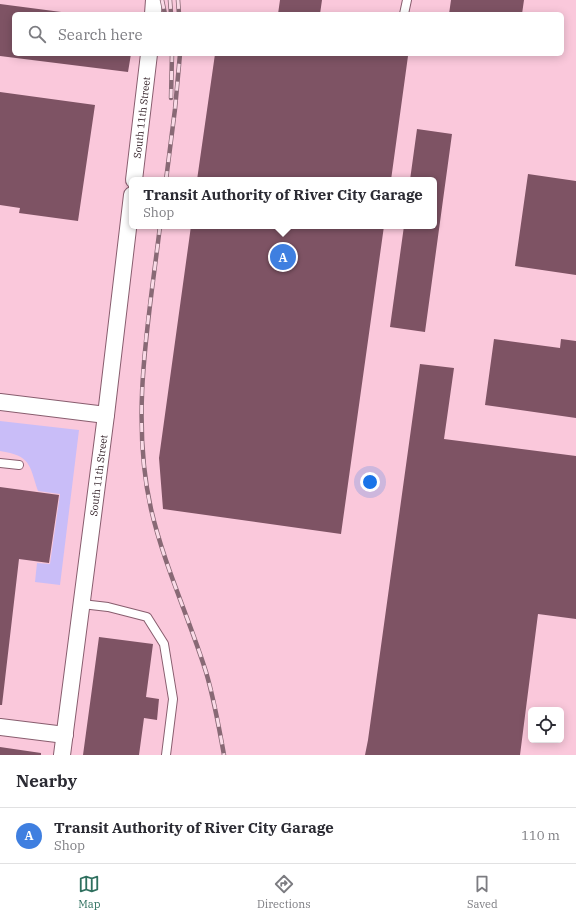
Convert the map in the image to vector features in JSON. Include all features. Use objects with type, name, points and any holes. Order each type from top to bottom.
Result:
[{"type":"street","points":[[153,12],[154,0]]},
{"type":"street","name":"South 11th Street","points":[[134,177],[149,56]]},
{"type":"street","name":"South 11th Street","points":[[62,755],[106,415],[129,220]]},
{"type":"street","points":[[0,402],[106,415]]},
{"type":"street","points":[[0,727],[65,735]]},
{"type":"lane","points":[[404,12],[407,0]]},
{"type":"lane","points":[[0,463],[19,465]]},
{"type":"lane","points":[[82,604],[108,607],[147,617],[164,644],[172,699],[166,755]]},
{"type":"shaded area","points":[[0,421],[79,430],[60,585],[35,582],[37,563],[50,564],[60,494],[38,491],[33,474],[27,463],[18,456],[0,451]]},
{"type":"building","points":[[280,0],[322,0],[320,12],[278,12]]},
{"type":"building","points":[[451,0],[524,0],[522,12],[449,12]]},
{"type":"building","points":[[0,4],[61,12],[12,12],[12,56],[131,56],[128,72],[0,56]]},
{"type":"building","points":[[215,56],[408,56],[391,177],[197,177]]},
{"type":"building","points":[[0,92],[95,105],[78,221],[19,213],[20,208],[0,205]]},
{"type":"building","points":[[417,129],[452,134],[425,332],[390,327],[404,229],[437,229],[437,177],[410,177]]},
{"type":"building","points":[[528,174],[576,181],[576,275],[515,266]]},
{"type":"building","points":[[191,229],[384,229],[341,534],[163,509],[159,458]]},
{"type":"building","points":[[494,339],[560,348],[561,339],[576,341],[576,418],[485,405]]},
{"type":"building","points":[[420,364],[454,368],[444,439],[576,456],[576,619],[538,614],[520,755],[365,755]]},
{"type":"building","points":[[0,487],[59,495],[49,563],[19,559],[2,705],[0,705]]},
{"type":"building","points":[[99,637],[153,644],[146,697],[159,699],[157,720],[144,718],[139,755],[83,755]]},
{"type":"building","points":[[0,747],[41,753],[41,755],[0,755]]},
{"type":"railway","points":[[162,0],[165,12]]},
{"type":"railway","points":[[170,0],[171,12]]},
{"type":"railway","points":[[178,0],[179,12]]},
{"type":"railway","points":[[171,98],[172,56]]},
{"type":"railway","points":[[166,177],[180,56]]},
{"type":"railway","points":[[160,229],[144,368],[142,439],[145,474],[156,530],[209,682],[224,755]]},
{"type":"place","name":"Transit Authority of River City Garage","points":[[283,257]]}]
